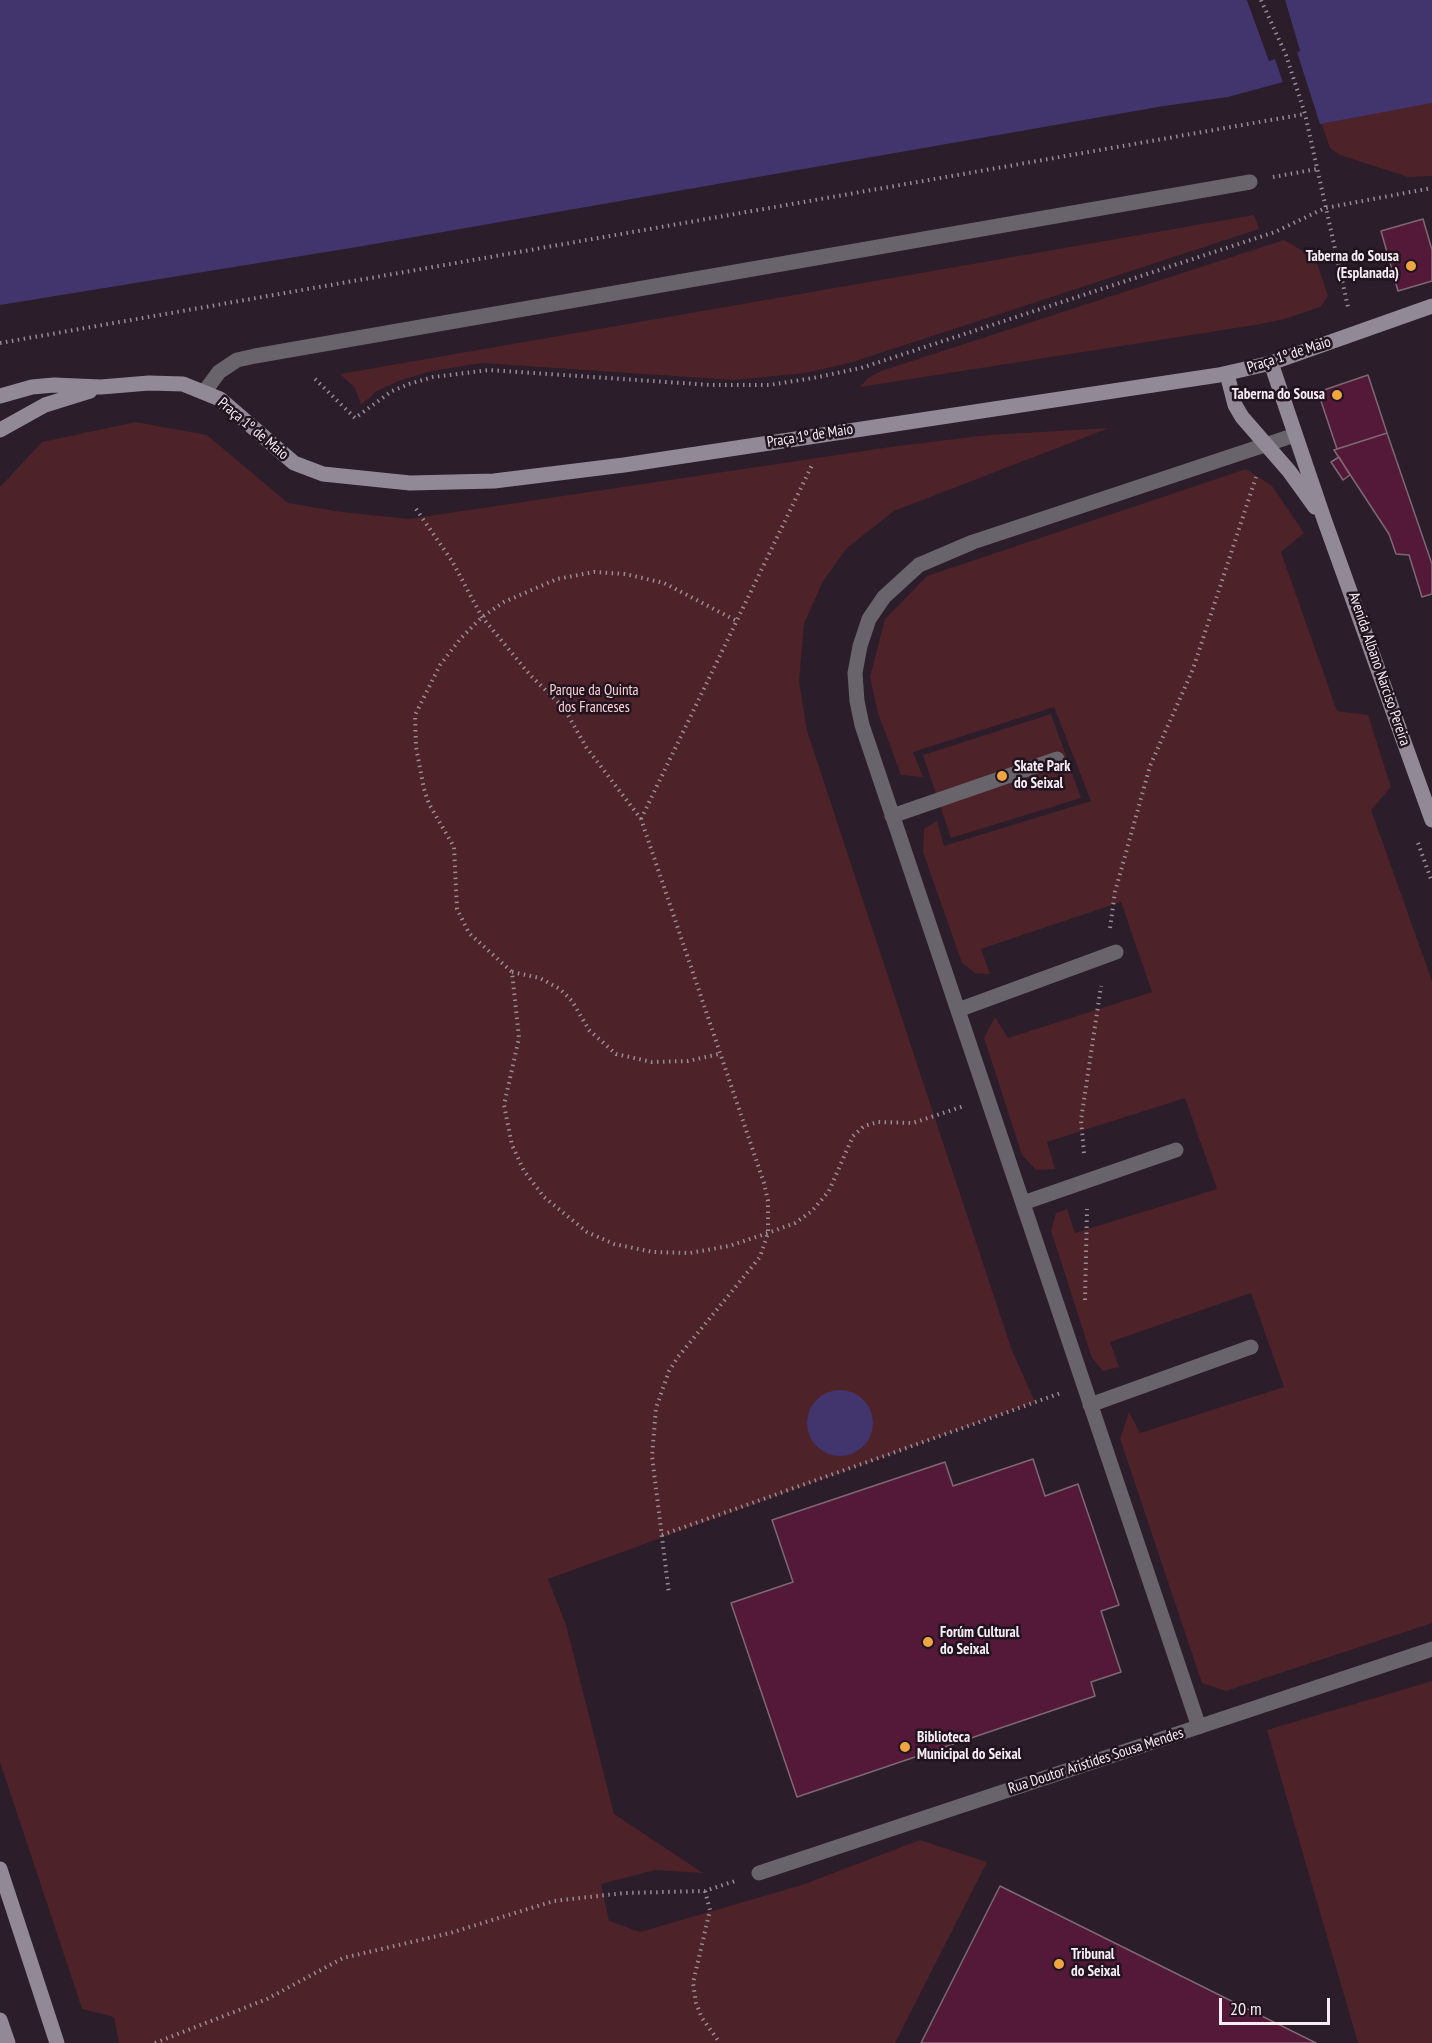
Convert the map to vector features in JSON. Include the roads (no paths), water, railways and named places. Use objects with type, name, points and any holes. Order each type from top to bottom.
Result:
[{"type":"street","name":"Praça 1º de Maio","points":[[205,391],[219,372],[237,360],[255,356],[1250,182]]},
{"type":"street","name":"Praça 1º de Maio","points":[[101,387],[171,383],[205,391],[236,412],[294,463],[343,477],[397,482],[453,483],[531,477],[1227,374],[1271,363],[1432,306]]},
{"type":"street","name":"Avenida Albano Narciso Pereira","points":[[1271,363],[1324,519],[1432,820]]},
{"type":"street","points":[[1227,374],[1235,405],[1242,417],[1267,445],[1324,519]]},
{"type":"street","points":[[0,396],[43,386],[101,387]]},
{"type":"street","points":[[0,430],[45,405],[101,387]]},
{"type":"street","points":[[1199,1727],[862,725],[855,673],[860,646],[870,619],[884,597],[901,579],[918,566],[972,542],[1295,435]]},
{"type":"street","points":[[892,816],[1057,759]]},
{"type":"street","points":[[958,1010],[1111,954]]},
{"type":"street","points":[[1023,1203],[1176,1150]]},
{"type":"street","points":[[1090,1405],[1251,1347]]},
{"type":"street","name":"Rua Doutor Aristides Sousa Mendes","points":[[759,1873],[1432,1649]]},
{"type":"street","points":[[0,1869],[57,2043]]},
{"type":"street","points":[[41,1994],[45,2043]]},
{"type":"street","points":[[0,2020],[8,2043]]},
{"type":"place","name":"Taberna do Sousa (Esplanada)","points":[[1411,266]]},
{"type":"place","name":"Taberna do Sousa","points":[[1337,395]]},
{"type":"place","name":"Skate Park do Seixal","points":[[1002,776]]},
{"type":"place","name":"Forúm Cultural do Seixal","points":[[928,1642]]},
{"type":"place","name":"Biblioteca Municipal do Seixal","points":[[905,1747]]},
{"type":"place","name":"Tribunal do Seixal","points":[[1059,1964]]},
{"type":"park label","name":"Parque da Quinta dos Franceses","points":[[594,700]]}]
